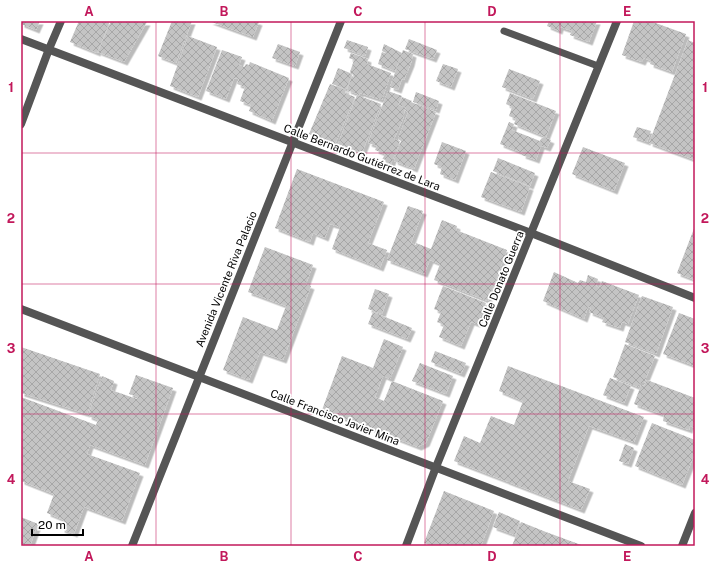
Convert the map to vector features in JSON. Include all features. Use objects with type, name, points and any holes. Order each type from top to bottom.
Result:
[{"type":"street","points":[[21,124],[61,21]]},
{"type":"street","name":"Avenida Vicente Riva Palacio","points":[[132,546],[341,21]]},
{"type":"street","name":"Calle Donato Guerra","points":[[406,546],[436,467],[617,21]]},
{"type":"street","name":"Calle Bernardo Gutiérrez de Lara","points":[[21,39],[531,233],[695,298]]},
{"type":"street","name":"Calle Francisco Javier Mina","points":[[21,309],[641,546]]},
{"type":"street","points":[[682,546],[695,513]]},
{"type":"lane","points":[[504,31],[598,66]]},
{"type":"building","points":[[21,21],[40,21],[36,30],[21,24]]},
{"type":"building","points":[[79,21],[110,21],[97,53],[70,42]]},
{"type":"building","points":[[111,21],[147,22],[124,62],[98,52]]},
{"type":"building","points":[[172,21],[192,21],[176,63],[158,56]]},
{"type":"building","points":[[209,21],[256,21],[259,22],[253,37]]},
{"type":"building","points":[[549,21],[597,21],[589,42],[570,35],[572,31],[560,27],[559,31],[547,26]]},
{"type":"building","points":[[634,21],[650,21],[686,34],[672,72],[650,64],[651,61],[644,58],[642,62],[622,55]]},
{"type":"building","points":[[188,36],[217,47],[198,97],[170,86]]},
{"type":"building","points":[[409,39],[437,50],[433,59],[405,49]]},
{"type":"building","points":[[347,40],[368,47],[365,56],[344,48]]},
{"type":"building","points":[[688,40],[695,43],[695,160],[649,143]]},
{"type":"building","points":[[278,44],[300,52],[295,66],[272,58]]},
{"type":"building","points":[[384,44],[402,53],[395,71],[378,64],[382,52],[388,54],[382,51]]},
{"type":"building","points":[[222,50],[242,57],[239,65],[244,67],[246,64],[249,65],[250,62],[289,78],[272,121],[249,111],[251,105],[240,101],[245,87],[237,84],[239,79],[234,78],[226,99],[206,91]]},
{"type":"building","points":[[403,50],[413,54],[404,80],[402,79],[398,90],[390,87]]},
{"type":"building","points":[[351,53],[368,59],[367,64],[391,73],[382,100],[360,93],[359,95],[347,90],[352,76],[354,78],[353,74],[352,75],[350,72],[354,60],[349,58]]},
{"type":"building","points":[[443,64],[458,69],[451,87],[436,81]]},
{"type":"building","points":[[338,68],[352,75],[346,89],[332,84]]},
{"type":"building","points":[[509,69],[540,81],[533,99],[502,87]]},
{"type":"building","points":[[330,84],[346,90],[345,93],[355,97],[335,144],[309,134]]},
{"type":"building","points":[[388,91],[402,96],[398,105],[405,108],[403,119],[394,139],[400,141],[391,164],[382,160],[385,154],[375,150],[377,146],[368,143]]},
{"type":"building","points":[[416,92],[439,101],[436,110],[413,102]]},
{"type":"building","points":[[510,93],[556,111],[546,137],[514,124],[516,119],[509,116],[512,107],[506,104]]},
{"type":"building","points":[[357,95],[381,104],[362,153],[338,144]]},
{"type":"building","points":[[402,97],[436,112],[414,169],[394,161],[401,141],[398,139],[408,112],[405,110],[406,108],[399,105]]},
{"type":"building","points":[[509,122],[514,124],[512,130],[540,141],[544,137],[551,140],[547,148],[541,146],[536,160],[500,144]]},
{"type":"building","points":[[637,127],[651,131],[647,142],[633,137]]},
{"type":"building","points":[[442,142],[466,151],[455,180],[440,174],[442,167],[434,164]]},
{"type":"building","points":[[583,147],[625,163],[614,191],[572,174]]},
{"type":"building","points":[[498,158],[535,173],[530,186],[493,171]]},
{"type":"building","points":[[297,169],[384,202],[368,243],[387,250],[380,268],[332,249],[340,227],[330,224],[325,238],[313,233],[310,242],[275,228]]},
{"type":"building","points":[[491,172],[530,187],[521,212],[481,197]]},
{"type":"building","points":[[408,206],[423,211],[411,243],[416,245],[416,243],[431,249],[442,220],[457,226],[456,230],[507,250],[488,301],[434,280],[440,264],[430,260],[424,274],[387,260]]},
{"type":"building","points":[[695,226],[695,280],[677,273]]},
{"type":"building","points":[[265,247],[313,265],[306,284],[311,286],[283,360],[260,352],[249,380],[223,370],[243,317],[277,330],[286,306],[248,292]]},
{"type":"building","points":[[554,272],[578,283],[580,280],[586,282],[588,275],[598,279],[596,286],[599,288],[602,281],[639,295],[628,324],[622,322],[620,328],[602,322],[604,318],[589,312],[591,308],[588,307],[584,319],[543,301]]},
{"type":"building","points":[[443,286],[486,303],[477,324],[471,322],[461,346],[439,337],[444,325],[437,322],[441,312],[434,309]]},
{"type":"building","points":[[375,289],[389,294],[382,314],[368,309]]},
{"type":"building","points":[[642,296],[673,307],[656,354],[625,342]]},
{"type":"building","points":[[373,312],[412,328],[407,339],[368,324]]},
{"type":"building","points":[[679,313],[695,319],[695,366],[663,354]]},
{"type":"building","points":[[384,339],[403,347],[390,379],[383,376],[375,397],[384,401],[392,381],[443,401],[426,443],[418,447],[322,410],[342,356],[373,368]]},
{"type":"building","points":[[625,344],[655,356],[644,383],[640,383],[638,387],[613,377]]},
{"type":"building","points":[[21,347],[100,374],[87,414],[21,393]]},
{"type":"building","points":[[435,351],[466,363],[461,374],[431,362]]},
{"type":"building","points":[[420,363],[453,376],[446,394],[412,381]]},
{"type":"building","points":[[508,366],[644,417],[634,442],[589,426],[568,481],[590,489],[581,510],[454,461],[464,436],[480,443],[491,416],[514,425],[523,401],[499,391]]},
{"type":"building","points":[[136,375],[173,388],[145,465],[90,445],[87,454],[140,473],[122,521],[84,507],[74,534],[61,529],[64,520],[47,513],[54,494],[21,481],[21,397],[96,425],[98,420],[88,416],[102,376],[114,381],[111,390],[137,399],[138,397],[129,394]]},
{"type":"building","points":[[610,378],[631,386],[624,403],[603,395]]},
{"type":"building","points":[[647,380],[695,398],[695,428],[690,426],[689,430],[663,421],[664,415],[634,404],[641,385],[644,386]]},
{"type":"building","points":[[652,423],[695,440],[695,453],[682,485],[635,466]]},
{"type":"building","points":[[625,444],[634,448],[628,464],[619,461]]},
{"type":"building","points":[[444,491],[494,511],[481,546],[432,546],[424,543]]},
{"type":"building","points":[[499,512],[520,521],[515,535],[493,527]]},
{"type":"building","points":[[21,517],[38,524],[30,546],[21,544]]},
{"type":"building","points":[[521,522],[546,532],[584,546],[512,546]]}]
